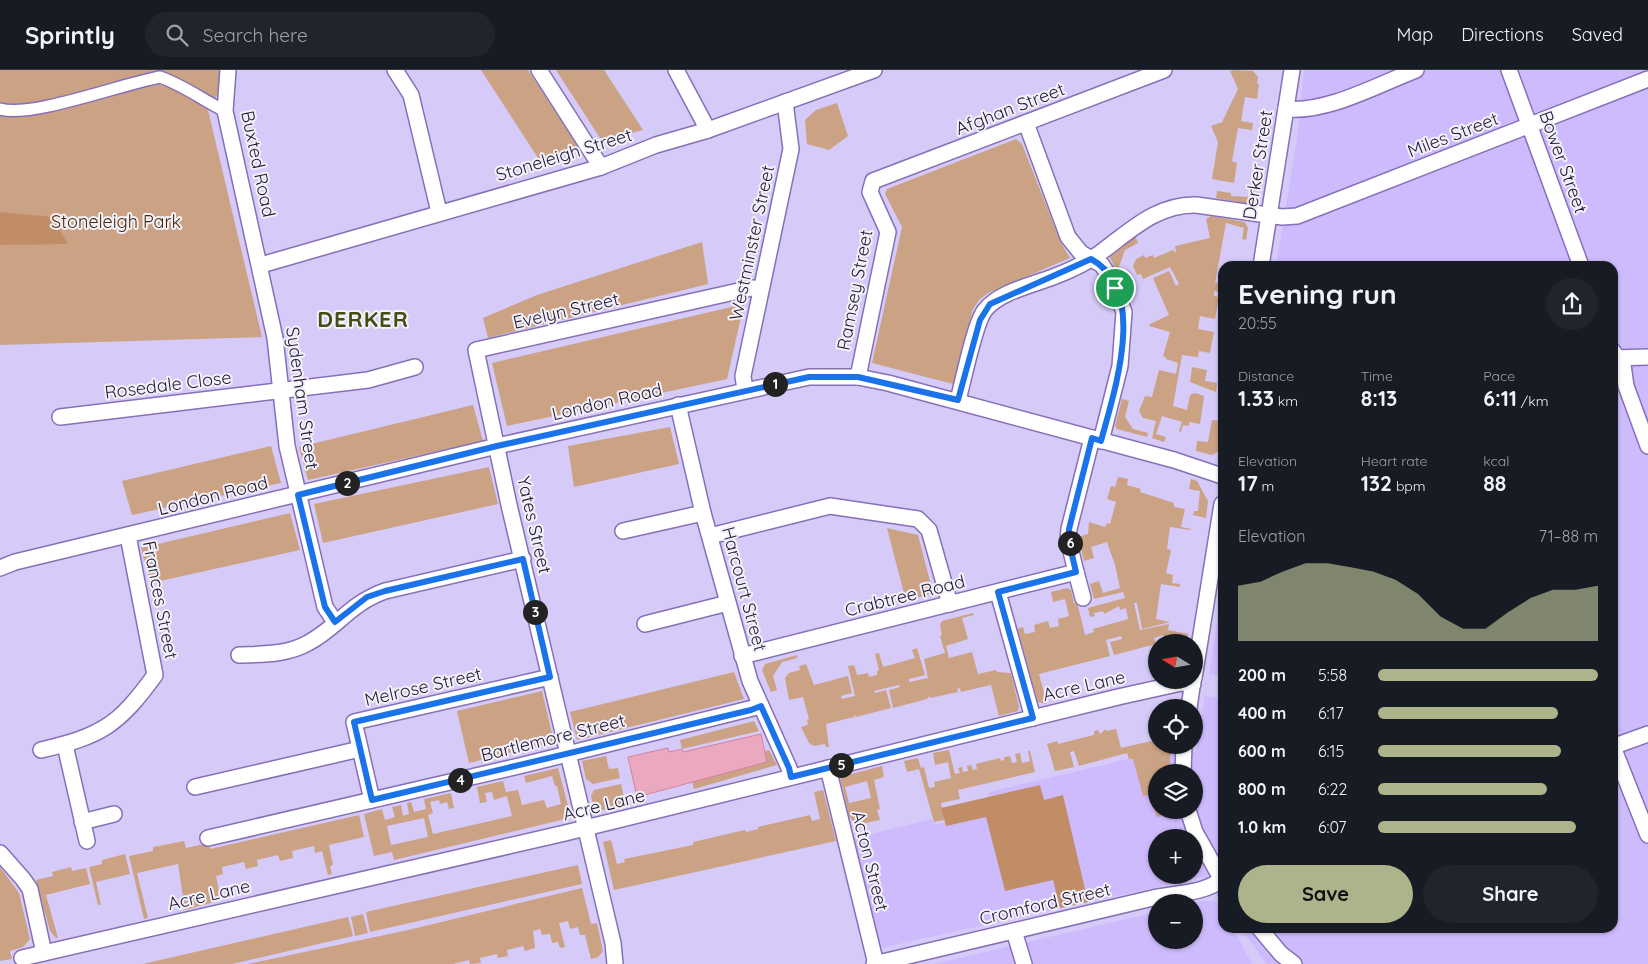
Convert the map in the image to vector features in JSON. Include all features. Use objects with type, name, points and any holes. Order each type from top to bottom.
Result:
[{"type":"street","name":"Buxted Road","points":[[228,70],[225,111],[261,265]]},
{"type":"street","points":[[395,70],[411,95],[439,212]]},
{"type":"street","points":[[539,70],[601,167]]},
{"type":"street","points":[[676,70],[708,130]]},
{"type":"street","name":"Stoneleigh Street","points":[[261,265],[439,212],[601,167],[656,145],[708,130],[874,70]]},
{"type":"street","name":"Afghan Street","points":[[870,184],[878,178],[1026,124],[1164,70]]},
{"type":"street","name":"Derker Street","points":[[1262,261],[1292,70]]},
{"type":"street","points":[[1286,109],[1307,110],[1326,105],[1416,70]]},
{"type":"street","name":"Bower Street","points":[[1509,70],[1580,261]]},
{"type":"street","points":[[0,109],[10,112],[33,109],[160,77],[178,83],[225,111]]},
{"type":"street","name":"Miles Street","points":[[958,400],[980,320],[990,304],[1091,259],[1136,224],[1182,205],[1196,204],[1282,218],[1297,216],[1648,79]]},
{"type":"street","name":"Westminster Street","points":[[745,390],[743,376],[791,148],[785,102]]},
{"type":"street","points":[[1026,124],[1068,237],[1081,253],[1102,265],[1124,312],[1120,368],[1069,529],[1068,538],[1083,598]]},
{"type":"street","name":"Ramsey Street","points":[[858,377],[888,232],[870,192],[870,184]]},
{"type":"street","name":"Sydenham Street","points":[[261,265],[275,338],[287,446],[325,607],[335,622]]},
{"type":"street","name":"Evelyn Street","points":[[497,446],[476,350],[752,288],[760,289]]},
{"type":"street","points":[[1618,355],[1648,357]]},
{"type":"street","points":[[1618,359],[1623,365],[1626,386],[1648,446]]},
{"type":"street","name":"Rosedale Close","points":[[60,417],[368,380],[416,367]]},
{"type":"street","name":"London Road","points":[[0,568],[15,562],[497,446],[809,377],[858,377],[958,400],[1218,475]]},
{"type":"street","name":"Harcourt Street","points":[[678,406],[703,513],[742,656],[761,706],[789,768],[791,777]]},
{"type":"street","name":"Yates Street","points":[[497,446],[613,943],[614,964]]},
{"type":"street","points":[[710,536],[830,506],[918,519],[929,530],[950,604]]},
{"type":"street","points":[[623,531],[703,513]]},
{"type":"street","points":[[1201,634],[1218,528]]},
{"type":"street","name":"Frances Street","points":[[41,750],[87,738],[107,728],[137,700],[154,675],[128,536]]},
{"type":"street","points":[[239,655],[285,652],[308,643],[367,597],[385,591],[523,559]]},
{"type":"street","name":"Crabtree Road","points":[[742,656],[1076,572]]},
{"type":"street","points":[[998,592],[1033,718]]},
{"type":"street","points":[[646,624],[728,604]]},
{"type":"street","name":"Melrose Street","points":[[372,800],[354,722],[550,677]]},
{"type":"street","name":"Acre Lane","points":[[22,958],[586,828],[1156,689]]},
{"type":"street","name":"Bartlemore Street","points":[[208,838],[568,754],[761,706]]},
{"type":"street","points":[[1618,745],[1648,734]]},
{"type":"street","points":[[65,745],[87,841]]},
{"type":"street","points":[[196,787],[360,749]]},
{"type":"street","points":[[1618,760],[1648,835]]},
{"type":"street","name":"Acton Street","points":[[828,768],[875,964]]},
{"type":"street","points":[[82,822],[114,814]]},
{"type":"street","points":[[1191,819],[1195,832],[1218,872]]},
{"type":"street","points":[[0,853],[24,879],[30,889],[44,953]]},
{"type":"street","name":"Cromford Street","points":[[875,964],[1158,897],[1206,888],[1214,886],[1218,882]]},
{"type":"street","points":[[1014,931],[1024,964]]},
{"type":"street","points":[[1263,933],[1281,954],[1294,964]]},
{"type":"shaded area","points":[[1304,70],[1648,70],[1648,964],[1267,964],[1244,933],[1618,933],[1618,261],[1277,261],[1298,132]]},
{"type":"shaded area","points":[[0,212],[52,217],[68,244],[0,245]]},
{"type":"shaded area","points":[[1218,617],[1218,675],[1209,674]]},
{"type":"shaded area","points":[[1205,696],[1218,698],[1218,898],[1203,877],[1203,829],[1148,829],[1148,884],[1171,884],[880,948],[854,838],[932,819],[934,825],[987,813],[989,792],[1150,754],[1203,754],[1203,708]]},
{"type":"shaded area","points":[[1040,785],[1044,800],[1063,795],[1088,902],[1060,908],[1053,880],[1005,891],[986,817],[946,826],[941,808]]},
{"type":"shaded area","points":[[1203,901],[1217,901],[1218,933],[1235,933],[1252,964],[933,964],[1148,914],[1148,949],[1203,949]]},
{"type":"green space","name":"Stoneleigh Park","points":[[0,70],[221,70],[218,95],[207,106],[262,337],[0,345]]},
{"type":"green space","points":[[481,70],[528,70],[580,150],[540,161]]},
{"type":"green space","points":[[556,70],[604,70],[643,130],[602,141]]},
{"type":"green space","points":[[1230,71],[1253,71],[1258,77],[1257,84],[1259,84],[1257,99],[1245,97],[1241,121],[1253,123],[1252,130],[1238,128],[1232,161],[1237,163],[1234,183],[1212,179],[1218,142],[1211,126],[1222,122],[1238,89]]},
{"type":"green space","points":[[837,103],[848,136],[829,150],[807,144],[805,120],[816,110]]},
{"type":"green space","points":[[1016,139],[1022,144],[1061,243],[1070,258],[988,293],[979,300],[973,309],[953,384],[872,363],[902,227],[885,194],[887,189]]},
{"type":"green space","points":[[1253,186],[1255,186],[1253,201],[1249,204],[1216,198],[1217,191],[1231,193],[1231,196],[1250,197]]},
{"type":"green space","points":[[1211,216],[1245,222],[1248,228],[1246,240],[1242,239],[1244,228],[1226,223],[1215,283],[1218,283],[1218,292],[1214,291],[1214,296],[1218,297],[1215,319],[1200,316],[1198,329],[1214,332],[1210,353],[1199,351],[1198,357],[1205,358],[1182,355],[1173,406],[1187,410],[1190,395],[1195,393],[1204,396],[1200,424],[1189,422],[1189,426],[1183,425],[1181,432],[1179,431],[1182,422],[1162,416],[1156,434],[1166,437],[1164,442],[1152,438],[1156,421],[1143,418],[1139,411],[1145,396],[1152,397],[1159,370],[1176,374],[1178,363],[1163,356],[1170,332],[1149,326],[1169,315],[1153,278],[1169,271],[1176,286],[1179,284],[1170,267],[1143,279],[1141,274],[1137,275],[1133,266],[1136,259],[1144,255],[1145,258],[1153,255],[1154,258],[1173,250],[1176,253],[1175,246],[1210,238],[1206,219]]},
{"type":"green space","points":[[1135,236],[1138,243],[1125,250],[1119,267],[1125,281],[1121,282],[1110,257]]},
{"type":"green space","points":[[702,242],[708,284],[488,338],[483,318],[537,295]]},
{"type":"green space","points":[[744,304],[727,379],[507,426],[492,363]]},
{"type":"green space","points":[[1192,367],[1207,370],[1205,381],[1217,383],[1216,392],[1190,382]]},
{"type":"green space","points":[[1122,399],[1129,401],[1125,417],[1133,429],[1148,433],[1147,437],[1117,429],[1115,426]]},
{"type":"green space","points":[[473,405],[483,441],[308,480],[299,447]]},
{"type":"green space","points":[[1212,420],[1218,421],[1218,452],[1212,455],[1196,451],[1197,441],[1208,442]]},
{"type":"green space","points":[[670,427],[679,464],[574,487],[568,446]]},
{"type":"green space","points":[[271,446],[281,483],[132,515],[122,481]]},
{"type":"green space","points":[[489,467],[498,504],[323,543],[314,504]]},
{"type":"green space","points":[[1118,477],[1128,479],[1127,485],[1141,489],[1140,492],[1174,503],[1174,507],[1185,509],[1181,527],[1191,529],[1170,527],[1167,549],[1171,550],[1166,573],[1173,575],[1172,583],[1180,584],[1180,587],[1161,584],[1156,619],[1170,622],[1142,629],[1137,603],[1134,603],[1140,630],[1169,624],[1168,630],[1188,634],[1148,634],[1148,646],[1114,655],[1110,642],[1122,639],[1121,636],[1106,640],[1110,656],[1039,674],[1047,704],[1038,702],[1018,632],[1015,633],[1008,604],[1010,604],[1017,629],[1023,627],[1025,634],[1035,632],[1034,625],[1048,621],[1050,628],[1059,626],[1058,619],[1069,616],[1065,599],[1053,602],[1051,592],[1067,588],[1071,590],[1074,603],[1077,602],[1085,635],[1094,632],[1093,629],[1128,619],[1126,608],[1120,610],[1119,606],[1104,614],[1103,611],[1094,613],[1095,616],[1090,617],[1088,608],[1125,598],[1123,592],[1094,599],[1090,584],[1099,581],[1103,593],[1120,588],[1115,565],[1107,542],[1091,547],[1094,558],[1084,561],[1078,537],[1088,534],[1089,522],[1105,527],[1107,523],[1110,524],[1116,502],[1107,499],[1111,486],[1115,487]]},
{"type":"green space","points":[[1191,479],[1197,481],[1208,501],[1206,518],[1193,515],[1194,511],[1198,511],[1200,491],[1189,489]]},
{"type":"green space","points":[[290,513],[300,550],[151,583],[141,548]]},
{"type":"green space","points":[[887,528],[918,535],[932,589],[928,595],[906,601]]},
{"type":"green space","points":[[973,613],[974,615],[962,618],[968,639],[946,646],[949,658],[972,652],[978,674],[996,670],[997,672],[1011,673],[1019,707],[1018,711],[999,716],[991,685],[961,692],[960,688],[957,689],[958,692],[930,698],[929,696],[927,699],[893,708],[889,690],[900,687],[899,685],[874,691],[875,693],[886,690],[891,708],[856,717],[855,714],[854,717],[826,724],[829,747],[826,747],[825,744],[814,746],[809,743],[801,727],[808,725],[807,720],[809,719],[803,697],[789,700],[785,678],[789,673],[800,670],[799,666],[806,664],[814,685],[848,676],[852,693],[841,696],[842,699],[855,696],[848,666],[854,665],[857,675],[868,673],[869,677],[877,675],[879,670],[875,654],[879,653],[883,667],[915,658],[912,650],[917,648],[925,675],[909,679],[909,682],[928,678],[924,659],[945,653],[940,636],[942,635],[940,625],[942,621]]},
{"type":"green space","points":[[797,655],[797,658],[782,662],[773,676],[777,690],[771,692],[762,670],[765,664]]},
{"type":"green space","points":[[734,672],[744,699],[577,740],[570,712]]},
{"type":"green space","points":[[542,691],[554,742],[469,763],[457,711]]},
{"type":"green space","points":[[754,721],[759,731],[682,749],[680,740]]},
{"type":"green space","points":[[1106,729],[1107,731],[1116,729],[1121,748],[1148,742],[1148,754],[1170,754],[1170,764],[1148,764],[1148,795],[1143,796],[1133,759],[1129,759],[1127,753],[1079,766],[1074,751],[1070,752],[1074,767],[1055,771],[1047,744],[1057,741],[1058,744],[1094,735],[1094,731],[1098,730],[1100,734]]},
{"type":"green space","points":[[769,750],[777,765],[694,789],[692,781],[767,762],[765,751]]},
{"type":"green space","points":[[949,750],[955,774],[960,773],[958,768],[962,767],[963,772],[968,771],[967,766],[971,765],[973,770],[977,769],[976,764],[1000,758],[1001,761],[1004,760],[1004,757],[1010,756],[1012,763],[1017,762],[1015,754],[1020,753],[1022,763],[1030,761],[1028,751],[1030,751],[1035,772],[958,790],[960,799],[941,803],[944,820],[934,822],[919,769],[907,772],[904,761],[918,758],[921,768],[924,767],[929,788],[935,787],[934,782],[951,778],[948,762],[935,765],[933,753]]},
{"type":"green space","points":[[606,756],[609,769],[618,768],[620,778],[593,784],[586,779],[582,761]]},
{"type":"green space","points":[[882,766],[884,777],[874,780],[880,809],[877,810],[880,820],[856,825],[849,816],[840,777]],"holes":[[[867,781],[871,798],[849,803],[845,787]]]},
{"type":"green space","points":[[558,768],[570,813],[565,819],[394,860],[392,852],[374,856],[364,814],[382,809],[385,820],[395,817],[392,807],[401,805],[403,816],[409,814],[407,803],[411,802],[414,812],[426,809],[424,799],[451,793],[454,808],[449,809],[447,802],[440,804],[439,800],[430,802],[433,813],[428,815],[433,834],[512,816],[507,796],[494,800],[492,792],[485,793],[487,802],[480,803],[477,787],[503,781],[506,792],[518,790],[522,805],[544,800],[547,808],[561,804],[557,786],[555,786],[552,776],[526,783],[524,776]],"holes":[[[424,818],[428,837],[391,845],[387,826]]]},
{"type":"green space","points":[[621,784],[626,805],[598,811],[594,809],[591,796],[594,790]]},
{"type":"green space","points":[[823,790],[836,841],[614,890],[603,842],[611,840],[617,864],[625,862],[624,859],[693,845],[693,842],[745,830],[746,832],[758,829],[758,827],[810,815],[812,821],[820,819],[814,792]]},
{"type":"green space","points":[[359,815],[364,837],[329,845],[333,865],[330,866],[332,874],[328,875],[322,851],[315,853],[314,846],[292,851],[293,858],[280,861],[278,855],[257,860],[258,866],[246,869],[244,862],[222,867],[223,874],[216,876],[221,900],[185,910],[178,864],[137,873],[148,918],[144,919],[129,856],[153,851],[153,847],[184,841],[186,848],[208,843],[210,849]]},
{"type":"green space","points":[[125,854],[130,874],[96,882],[101,905],[98,905],[89,867],[102,864],[102,860]]},
{"type":"green space","points":[[578,865],[582,884],[370,932],[366,912]]},
{"type":"green space","points":[[0,867],[19,893],[30,939],[23,947],[10,951],[12,959],[0,961]]},
{"type":"green space","points":[[71,867],[72,871],[86,868],[90,884],[46,895],[58,938],[56,938],[50,931],[36,880],[53,876],[52,872]]},
{"type":"green space","points":[[582,888],[591,924],[597,923],[603,951],[598,957],[591,959],[585,935],[580,935],[578,927],[570,929],[568,921],[559,923],[565,947],[560,948],[558,942],[552,943],[550,934],[542,935],[540,929],[533,931],[535,948],[525,951],[523,946],[507,950],[508,956],[498,958],[497,954],[480,958],[481,963],[470,964],[469,960],[453,964],[248,964],[408,930]]},
{"type":"green space","points":[[363,914],[368,933],[355,936],[351,917]]},
{"type":"green space","points":[[348,917],[353,936],[232,964],[143,964]]},
{"type":"building","points":[[761,734],[767,762],[637,797],[628,757],[668,748],[669,752],[682,749],[683,752]]},
{"type":"district","name":"DERKER","points":[[363,319]]},
{"type":"route","points":[[1091,259],[1102,265],[1115,288],[1124,312],[1124,335],[1120,366],[1101,441],[1092,438],[1070,520],[1068,538],[1076,572],[998,592],[1033,718],[791,777],[789,768],[761,706],[751,710],[372,800],[354,722],[550,677],[523,559],[385,591],[367,597],[335,622],[325,607],[298,495],[497,446],[809,377],[858,377],[888,382],[958,400],[980,320],[983,312],[990,304],[1091,259]]}]
